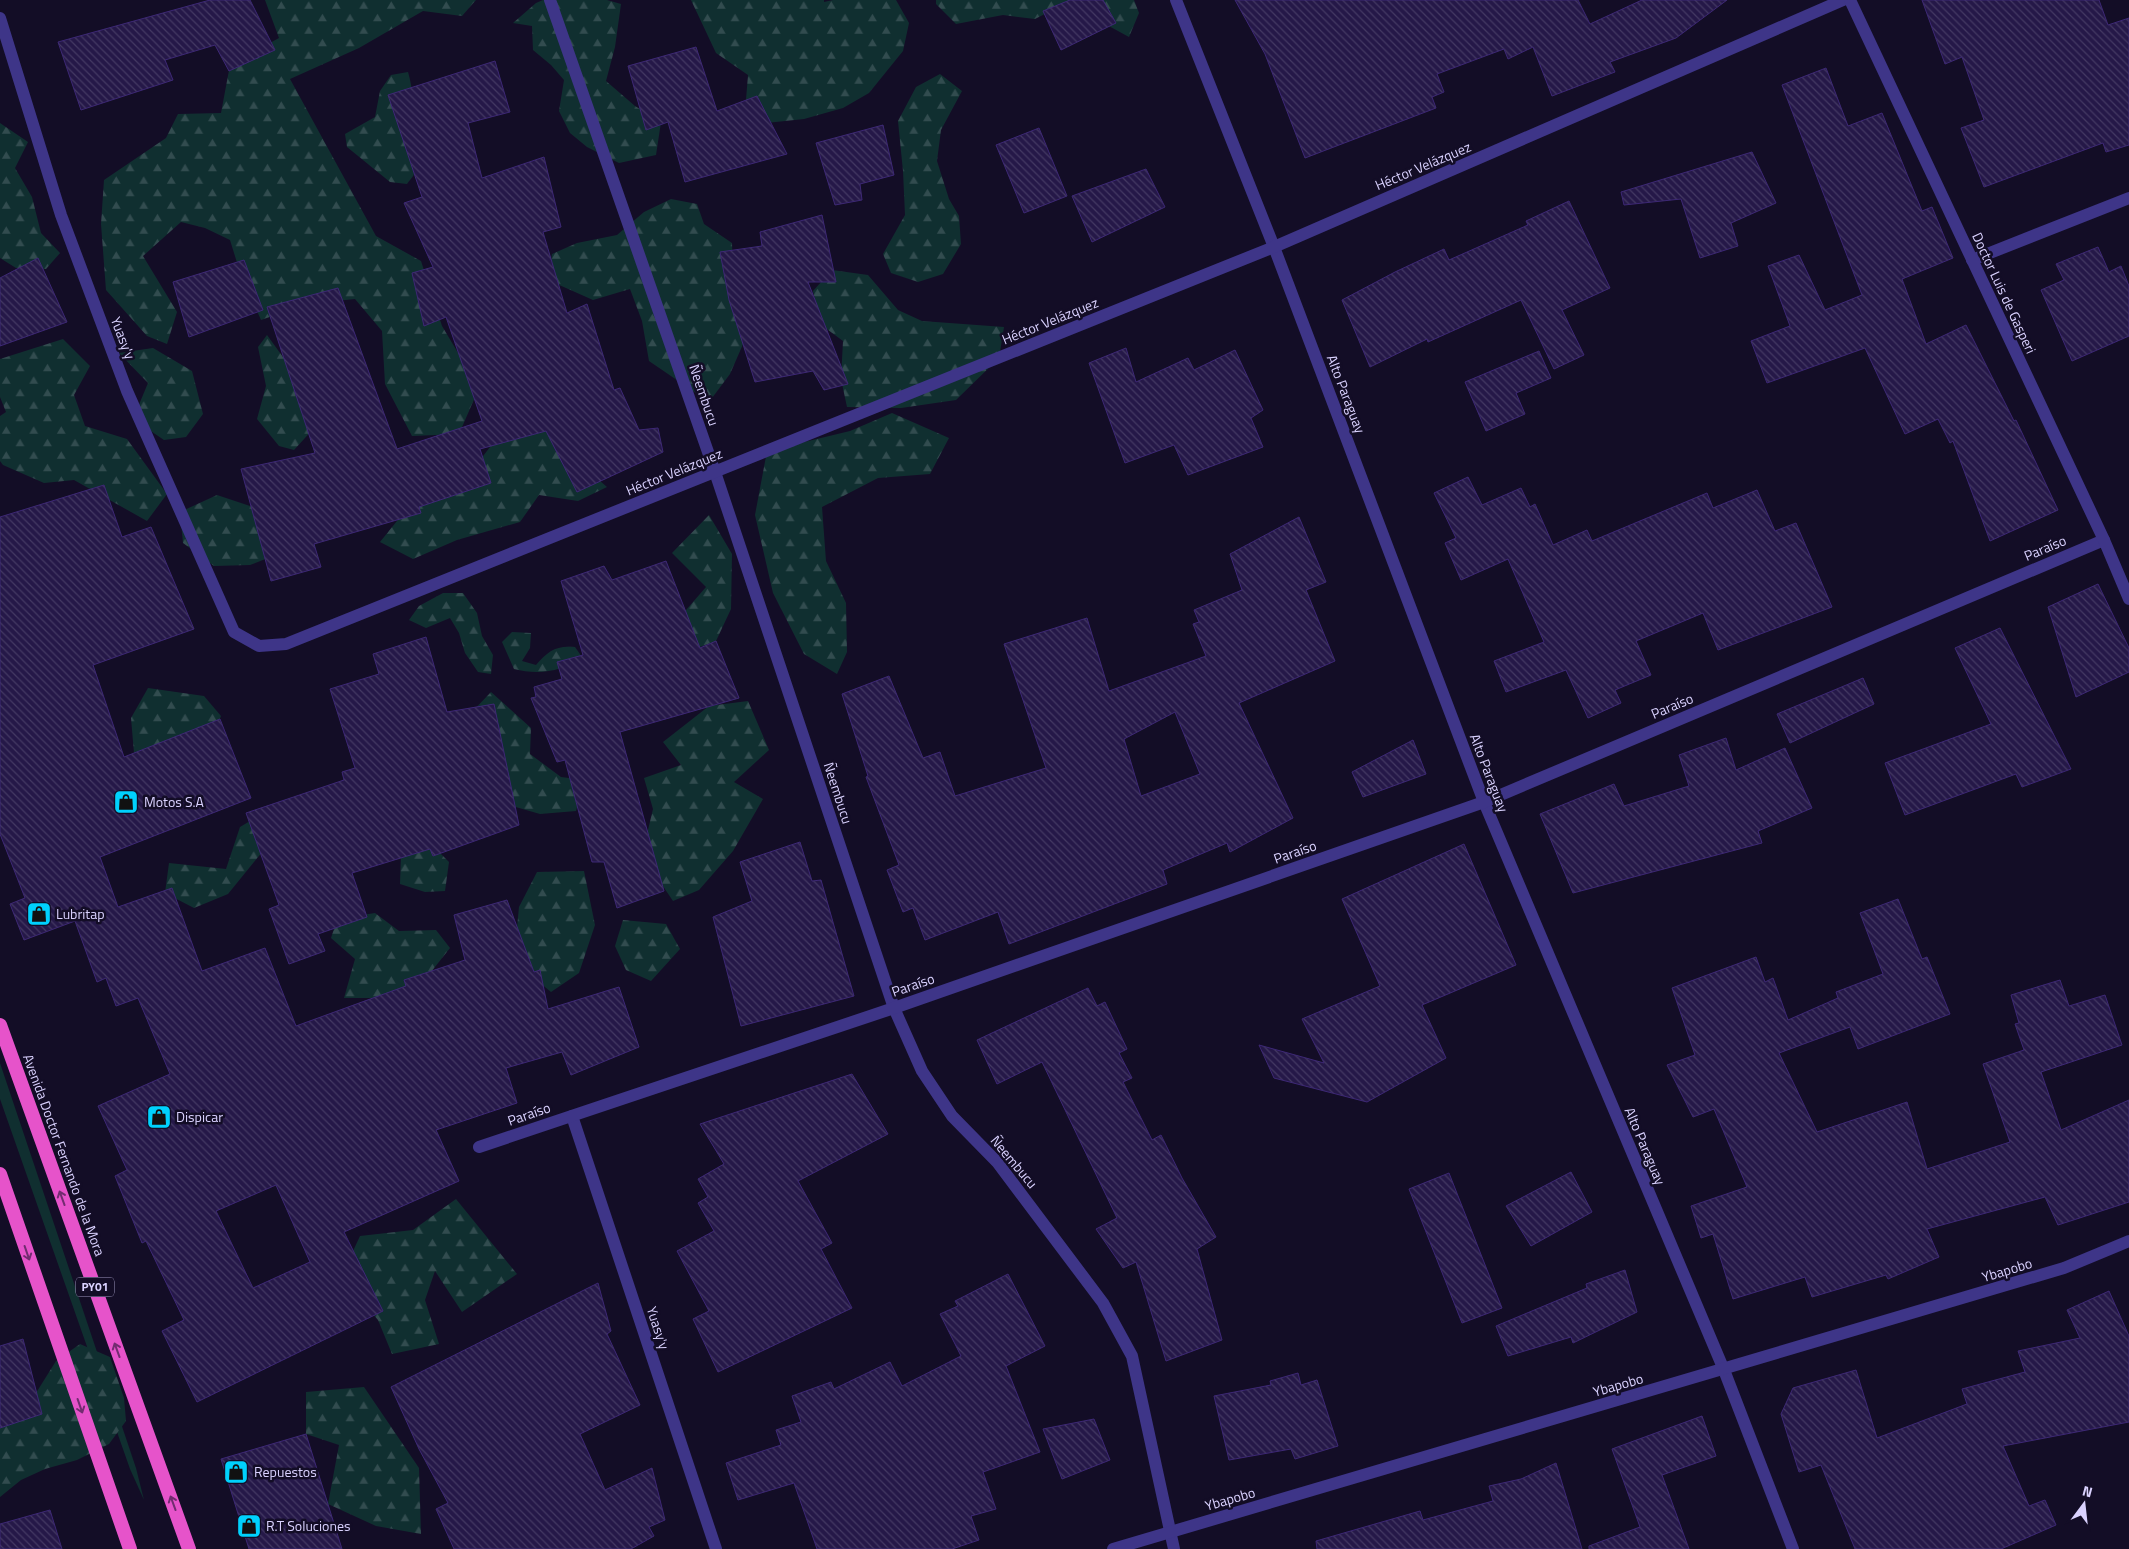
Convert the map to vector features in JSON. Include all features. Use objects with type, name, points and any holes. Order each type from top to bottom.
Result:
[{"type":"highway","name":"Avenida Doctor Fernando de la Mora","points":[[0,1025],[189,1549]]},
{"type":"highway","points":[[0,1174],[130,1549]]},
{"type":"street","name":"Ñeembucu","points":[[550,0],[716,472],[894,1008],[922,1071],[952,1116],[997,1162],[1103,1303],[1132,1356],[1168,1533],[1174,1549]]},
{"type":"street","name":"Alto Paraguay","points":[[1176,0],[1274,247],[1484,802],[1724,1370],[1793,1549]]},
{"type":"street","name":"Héctor Velázquez","points":[[259,646],[286,644],[1274,247],[1843,0]]},
{"type":"street","name":"Doctor Luis de Gasperi","points":[[1850,0],[2104,540],[2129,599]]},
{"type":"street","name":"Yuasy'y","points":[[0,18],[61,215],[127,391],[234,632],[259,646]]},
{"type":"street","points":[[1972,260],[2129,198]]},
{"type":"street","name":"Paraíso","points":[[479,1147],[894,1008],[1484,802],[2104,540]]},
{"type":"street","name":"Yuasy'y","points":[[572,1116],[716,1549]]},
{"type":"street","name":"Ybapobo","points":[[1113,1549],[2064,1268],[2129,1241]]},
{"type":"green space","points":[[265,0],[476,0],[462,16],[423,11],[359,48],[290,79],[376,236],[421,261],[442,326],[479,388],[459,434],[412,436],[385,384],[382,331],[355,299],[307,304],[261,320],[239,269],[230,240],[205,228],[181,222],[143,256],[177,312],[167,344],[147,336],[106,290],[101,224],[104,180],[166,138],[178,114],[221,113],[230,65],[279,38]]},
{"type":"green space","points":[[543,0],[607,0],[621,4],[615,47],[606,81],[635,106],[661,122],[656,155],[619,163],[587,147],[570,133],[559,111],[564,80],[551,65],[533,50],[532,26],[513,23],[536,3]]},
{"type":"green space","points":[[691,0],[824,0],[824,2],[833,0],[896,0],[909,23],[903,51],[869,93],[843,108],[804,119],[766,123],[746,100],[748,75],[716,53]]},
{"type":"green space","points":[[936,0],[1072,0],[1035,19],[1003,15],[956,24],[936,4]]},
{"type":"green space","points":[[1098,0],[1134,0],[1139,13],[1129,37],[1107,25]]},
{"type":"green space","points":[[408,72],[415,108],[417,153],[414,174],[407,184],[390,182],[347,147],[345,134],[375,117],[380,91],[391,75]]},
{"type":"green space","points":[[940,74],[962,91],[941,130],[937,161],[949,199],[959,216],[961,244],[943,274],[918,282],[891,273],[883,254],[905,215],[898,121],[916,87]]},
{"type":"green space","points":[[0,123],[28,142],[15,168],[32,197],[41,233],[60,253],[46,269],[16,268],[0,258]]},
{"type":"green space","points":[[671,199],[697,204],[704,224],[732,243],[733,274],[747,335],[730,374],[709,402],[649,361],[642,321],[630,289],[593,300],[548,280],[552,254],[577,243],[617,235],[644,212]]},
{"type":"green space","points":[[832,270],[868,275],[898,310],[922,321],[1004,327],[999,358],[956,400],[901,408],[847,407],[841,379],[843,341],[820,324],[813,291]]},
{"type":"green space","points":[[267,335],[288,364],[296,397],[315,427],[294,450],[279,446],[257,419],[266,386],[258,347]]},
{"type":"green space","points":[[63,339],[90,366],[74,395],[85,426],[127,439],[167,494],[147,521],[74,480],[44,483],[3,465],[0,461],[0,416],[6,412],[0,397],[0,359]]},
{"type":"green space","points":[[153,348],[192,371],[203,414],[186,437],[164,440],[133,419],[148,383],[119,353]]},
{"type":"green space","points":[[892,413],[949,438],[930,474],[878,478],[822,507],[826,561],[846,603],[847,652],[837,674],[804,654],[773,593],[755,515],[767,451],[850,431]]},
{"type":"green space","points":[[549,420],[585,468],[607,487],[578,501],[539,495],[520,522],[457,540],[413,559],[380,542],[422,490],[467,477],[500,434]]},
{"type":"green space","points":[[217,495],[259,509],[278,554],[250,565],[214,566],[183,543],[180,512]]},
{"type":"green space","points":[[709,515],[732,554],[731,609],[716,641],[683,653],[680,617],[706,587],[672,553]]},
{"type":"green space","points":[[443,593],[463,593],[477,613],[482,636],[493,655],[491,674],[478,672],[465,653],[459,633],[450,618],[426,628],[409,620],[419,606]]},
{"type":"green space","points":[[512,632],[531,633],[530,648],[522,661],[536,665],[553,650],[563,647],[575,647],[582,657],[566,666],[550,671],[532,672],[514,669],[502,642]]},
{"type":"green space","points":[[148,688],[204,696],[221,716],[207,754],[187,763],[134,753],[131,718]]},
{"type":"green space","points":[[491,692],[531,728],[530,754],[561,777],[584,780],[576,811],[540,814],[505,804],[469,715]]},
{"type":"green space","points":[[748,701],[769,750],[734,782],[763,799],[733,851],[699,890],[673,901],[642,855],[653,809],[644,778],[681,765],[663,742],[709,706]]},
{"type":"green space","points":[[284,801],[263,851],[228,894],[194,908],[165,893],[169,863],[226,869],[240,827]]},
{"type":"green space","points":[[417,830],[449,862],[445,891],[425,892],[400,884],[401,855]]},
{"type":"green space","points":[[584,871],[595,925],[579,973],[551,992],[522,968],[515,949],[519,907],[537,872]]},
{"type":"green space","points":[[375,913],[399,931],[436,930],[450,948],[427,977],[385,998],[344,998],[355,959],[331,938],[337,919]]},
{"type":"green space","points":[[623,920],[666,924],[680,949],[651,981],[626,970],[615,946]]},
{"type":"green space","points":[[0,1063],[136,1468],[144,1500],[130,1469],[0,1099]]},
{"type":"green space","points":[[456,1199],[517,1274],[462,1312],[435,1271],[425,1300],[439,1344],[392,1354],[378,1320],[341,1277],[360,1236],[413,1230]]},
{"type":"green space","points":[[80,1344],[110,1357],[124,1398],[126,1421],[109,1444],[77,1460],[45,1469],[21,1480],[0,1497],[0,1411],[36,1393],[56,1361]]},
{"type":"green space","points":[[364,1387],[419,1468],[421,1534],[376,1526],[328,1504],[339,1445],[306,1434],[306,1392]]},
{"type":"building","points":[[210,0],[250,0],[275,50],[229,71],[215,45],[165,60],[173,80],[81,110],[58,42]]},
{"type":"building","points":[[1070,0],[1103,0],[1116,23],[1061,50],[1043,11]]},
{"type":"building","points":[[1235,0],[1578,0],[1590,24],[1642,0],[1727,0],[1676,38],[1610,62],[1615,72],[1552,96],[1533,47],[1508,59],[1504,49],[1437,74],[1444,92],[1432,97],[1436,108],[1305,158],[1265,54]]},
{"type":"building","points":[[1922,0],[2099,0],[2108,25],[2129,18],[2129,145],[2106,152],[2103,143],[1984,187],[1961,128],[1984,120],[1962,57],[1945,64]]},
{"type":"building","points":[[696,47],[717,111],[757,96],[787,154],[685,182],[668,122],[646,130],[628,66]]},
{"type":"building","points":[[495,61],[510,112],[468,123],[482,178],[544,157],[561,227],[543,232],[567,313],[587,304],[614,390],[620,388],[639,430],[658,428],[663,452],[577,492],[546,431],[480,449],[491,483],[419,507],[421,513],[314,544],[321,567],[271,581],[241,469],[315,453],[267,307],[338,288],[397,449],[482,421],[446,317],[424,326],[412,273],[433,267],[404,203],[422,197],[388,95]]},
{"type":"building","points":[[1826,68],[1848,126],[1882,113],[1922,211],[1932,207],[1953,258],[1902,279],[1926,344],[1966,325],[2014,421],[2016,420],[2058,510],[1990,541],[1953,441],[1950,443],[1938,419],[1905,434],[1865,348],[1767,383],[1751,341],[1790,326],[1768,266],[1799,255],[1825,310],[1862,295],[1782,85]]},
{"type":"building","points":[[883,125],[894,175],[860,184],[862,200],[835,205],[816,143]]},
{"type":"building","points":[[1039,128],[1067,196],[1024,213],[996,145]]},
{"type":"building","points":[[1752,152],[1776,203],[1731,223],[1738,246],[1700,258],[1681,199],[1624,205],[1621,192]]},
{"type":"building","points":[[1146,169],[1165,207],[1092,242],[1072,196]]},
{"type":"building","points":[[1569,201],[1610,288],[1562,310],[1584,355],[1554,369],[1521,300],[1428,342],[1427,339],[1370,367],[1342,300],[1444,249],[1449,260],[1528,225],[1526,221]]},
{"type":"building","points":[[822,215],[836,282],[808,282],[848,384],[824,390],[813,371],[755,382],[729,300],[720,252],[762,246],[760,232]]},
{"type":"building","points":[[2098,247],[2109,272],[2121,266],[2129,286],[2129,336],[2072,361],[2041,290],[2064,280],[2056,264]]},
{"type":"building","points":[[38,258],[67,322],[0,346],[0,278]]},
{"type":"building","points":[[244,260],[263,310],[189,337],[173,282]]},
{"type":"building","points":[[1126,348],[1136,382],[1188,358],[1194,370],[1235,350],[1263,410],[1251,418],[1263,447],[1188,475],[1174,445],[1125,463],[1089,363]]},
{"type":"building","points":[[1539,351],[1551,378],[1516,393],[1525,414],[1486,431],[1465,382]]},
{"type":"building","points":[[1468,477],[1482,505],[1521,488],[1530,507],[1535,504],[1553,545],[1587,530],[1592,541],[1707,493],[1713,508],[1757,490],[1775,531],[1796,523],[1832,607],[1718,650],[1703,613],[1636,641],[1651,675],[1615,690],[1621,703],[1588,718],[1566,670],[1506,692],[1494,661],[1544,642],[1508,559],[1461,580],[1445,543],[1456,538],[1434,493]]},
{"type":"building","points":[[104,485],[122,537],[151,527],[194,629],[93,665],[124,757],[220,719],[251,798],[100,857],[118,907],[172,888],[202,971],[265,948],[296,1026],[406,986],[404,980],[465,960],[454,915],[507,900],[534,972],[540,970],[548,1009],[619,987],[639,1047],[571,1075],[562,1052],[506,1068],[517,1103],[436,1130],[459,1181],[344,1232],[383,1311],[197,1402],[162,1331],[184,1320],[146,1241],[142,1243],[115,1176],[127,1170],[98,1106],[170,1074],[138,998],[116,1006],[106,978],[97,982],[75,921],[24,940],[10,904],[25,898],[0,834],[0,517]],"holes":[[[276,1185],[310,1262],[253,1288],[216,1211]]]},
{"type":"building","points":[[1299,517],[1326,582],[1306,590],[1335,661],[1239,703],[1293,818],[1230,852],[1227,843],[1163,870],[1167,884],[1009,944],[998,912],[925,940],[913,908],[903,912],[887,870],[899,865],[866,777],[868,776],[842,694],[889,676],[923,758],[940,752],[955,796],[1046,768],[1004,644],[1087,618],[1109,691],[1206,656],[1193,624],[1199,622],[1194,610],[1242,590],[1230,554]],"holes":[[[1175,712],[1200,774],[1141,796],[1124,739]]]},
{"type":"building","points":[[666,561],[700,648],[716,641],[739,698],[620,732],[664,891],[617,908],[604,862],[592,862],[565,760],[557,762],[531,698],[536,697],[534,687],[562,679],[557,662],[583,655],[561,581],[604,566],[612,580]]},
{"type":"building","points":[[2098,584],[2129,648],[2129,672],[2076,697],[2048,607]]},
{"type":"building","points":[[2000,628],[2071,769],[2022,787],[2016,774],[1905,815],[1885,763],[1991,724],[1955,648]]},
{"type":"building","points":[[426,637],[447,712],[494,704],[519,825],[433,856],[430,849],[352,873],[367,917],[318,934],[325,951],[289,964],[269,909],[279,905],[246,813],[344,780],[342,772],[355,768],[330,689],[379,674],[373,654]]},
{"type":"building","points":[[1863,678],[1874,704],[1790,743],[1777,714]]},
{"type":"building","points":[[1726,738],[1736,770],[1785,748],[1812,808],[1758,831],[1762,843],[1573,893],[1540,814],[1614,784],[1624,806],[1689,786],[1679,755]]},
{"type":"building","points":[[1413,740],[1426,774],[1363,797],[1352,772]]},
{"type":"building","points":[[800,842],[812,881],[821,880],[854,996],[741,1026],[713,917],[752,901],[740,862]]},
{"type":"building","points":[[1464,844],[1516,965],[1422,1005],[1446,1058],[1367,1102],[1274,1078],[1259,1045],[1324,1063],[1302,1019],[1380,986],[1342,899]]},
{"type":"building","points":[[1898,899],[1922,959],[1927,957],[1950,1014],[1858,1049],[1850,1027],[1779,1053],[1817,1132],[1907,1102],[1927,1169],[2010,1142],[1983,1064],[2024,1050],[2015,1024],[2019,1023],[2011,995],[2060,980],[2069,1006],[2105,995],[2122,1045],[2041,1072],[2061,1130],[2129,1100],[2129,1202],[2058,1225],[2045,1197],[1927,1229],[1939,1257],[1888,1279],[1886,1275],[1812,1297],[1805,1277],[1733,1299],[1713,1234],[1701,1238],[1691,1206],[1747,1187],[1714,1109],[1693,1117],[1667,1065],[1695,1055],[1672,988],[1756,957],[1765,982],[1773,978],[1788,1020],[1838,998],[1836,992],[1883,974],[1860,913]]},
{"type":"building","points":[[1088,988],[1097,1006],[1105,1002],[1127,1049],[1119,1053],[1132,1078],[1123,1082],[1152,1140],[1161,1135],[1182,1178],[1216,1237],[1197,1249],[1222,1340],[1166,1361],[1136,1262],[1123,1268],[1096,1229],[1117,1218],[1042,1062],[997,1084],[977,1040]]},
{"type":"building","points":[[852,1074],[888,1134],[798,1181],[832,1243],[821,1249],[852,1308],[718,1372],[693,1319],[709,1311],[677,1251],[714,1231],[698,1203],[708,1197],[698,1179],[724,1164],[700,1124]]},
{"type":"building","points":[[1571,1172],[1592,1212],[1531,1246],[1506,1206]]},
{"type":"building","points":[[1449,1173],[1502,1308],[1462,1323],[1409,1189]]},
{"type":"building","points":[[1625,1270],[1637,1312],[1573,1343],[1571,1337],[1508,1356],[1496,1326],[1587,1288],[1586,1284]]},
{"type":"building","points":[[1008,1274],[1045,1346],[1006,1366],[1040,1452],[983,1472],[996,1509],[971,1516],[979,1540],[952,1549],[817,1549],[794,1483],[738,1500],[726,1463],[781,1445],[776,1430],[801,1422],[792,1396],[831,1382],[834,1389],[890,1362],[902,1386],[961,1356],[940,1314],[958,1306],[955,1301]]},
{"type":"building","points":[[598,1283],[611,1331],[607,1334],[640,1405],[580,1434],[605,1490],[652,1468],[665,1520],[649,1527],[654,1536],[631,1549],[454,1549],[436,1509],[448,1503],[419,1449],[391,1387]]},
{"type":"building","points":[[2109,1291],[2129,1336],[2129,1422],[2003,1446],[2029,1506],[2045,1500],[2056,1525],[2001,1549],[1855,1549],[1821,1465],[1799,1472],[1781,1414],[1793,1388],[1856,1370],[1877,1438],[1967,1404],[1962,1389],[2025,1372],[2018,1351],[2080,1338],[2067,1310]]},
{"type":"building","points":[[23,1339],[42,1414],[0,1428],[0,1346]]},
{"type":"building","points":[[1298,1373],[1301,1385],[1317,1380],[1338,1446],[1295,1459],[1291,1449],[1229,1460],[1214,1396],[1271,1385],[1270,1381]]},
{"type":"building","points":[[1702,1416],[1716,1456],[1662,1475],[1689,1549],[1589,1549],[1589,1546],[1640,1527],[1612,1449]]},
{"type":"building","points":[[1094,1419],[1110,1460],[1062,1479],[1043,1429]]},
{"type":"building","points":[[306,1434],[342,1549],[249,1549],[221,1459]]},
{"type":"building","points":[[1556,1463],[1582,1549],[1317,1549],[1316,1541],[1420,1511],[1423,1520],[1493,1501],[1489,1486],[1521,1479]]},
{"type":"building","points":[[50,1510],[62,1549],[0,1549],[0,1524]]},
{"type":"place","name":"Motos S.A","points":[[126,802]]},
{"type":"place","name":"Lubritap","points":[[39,914]]},
{"type":"place","name":"Dispicar","points":[[159,1117]]},
{"type":"place","name":"Repuestos","points":[[236,1472]]},
{"type":"place","name":"R.T Soluciones","points":[[249,1526]]}]
